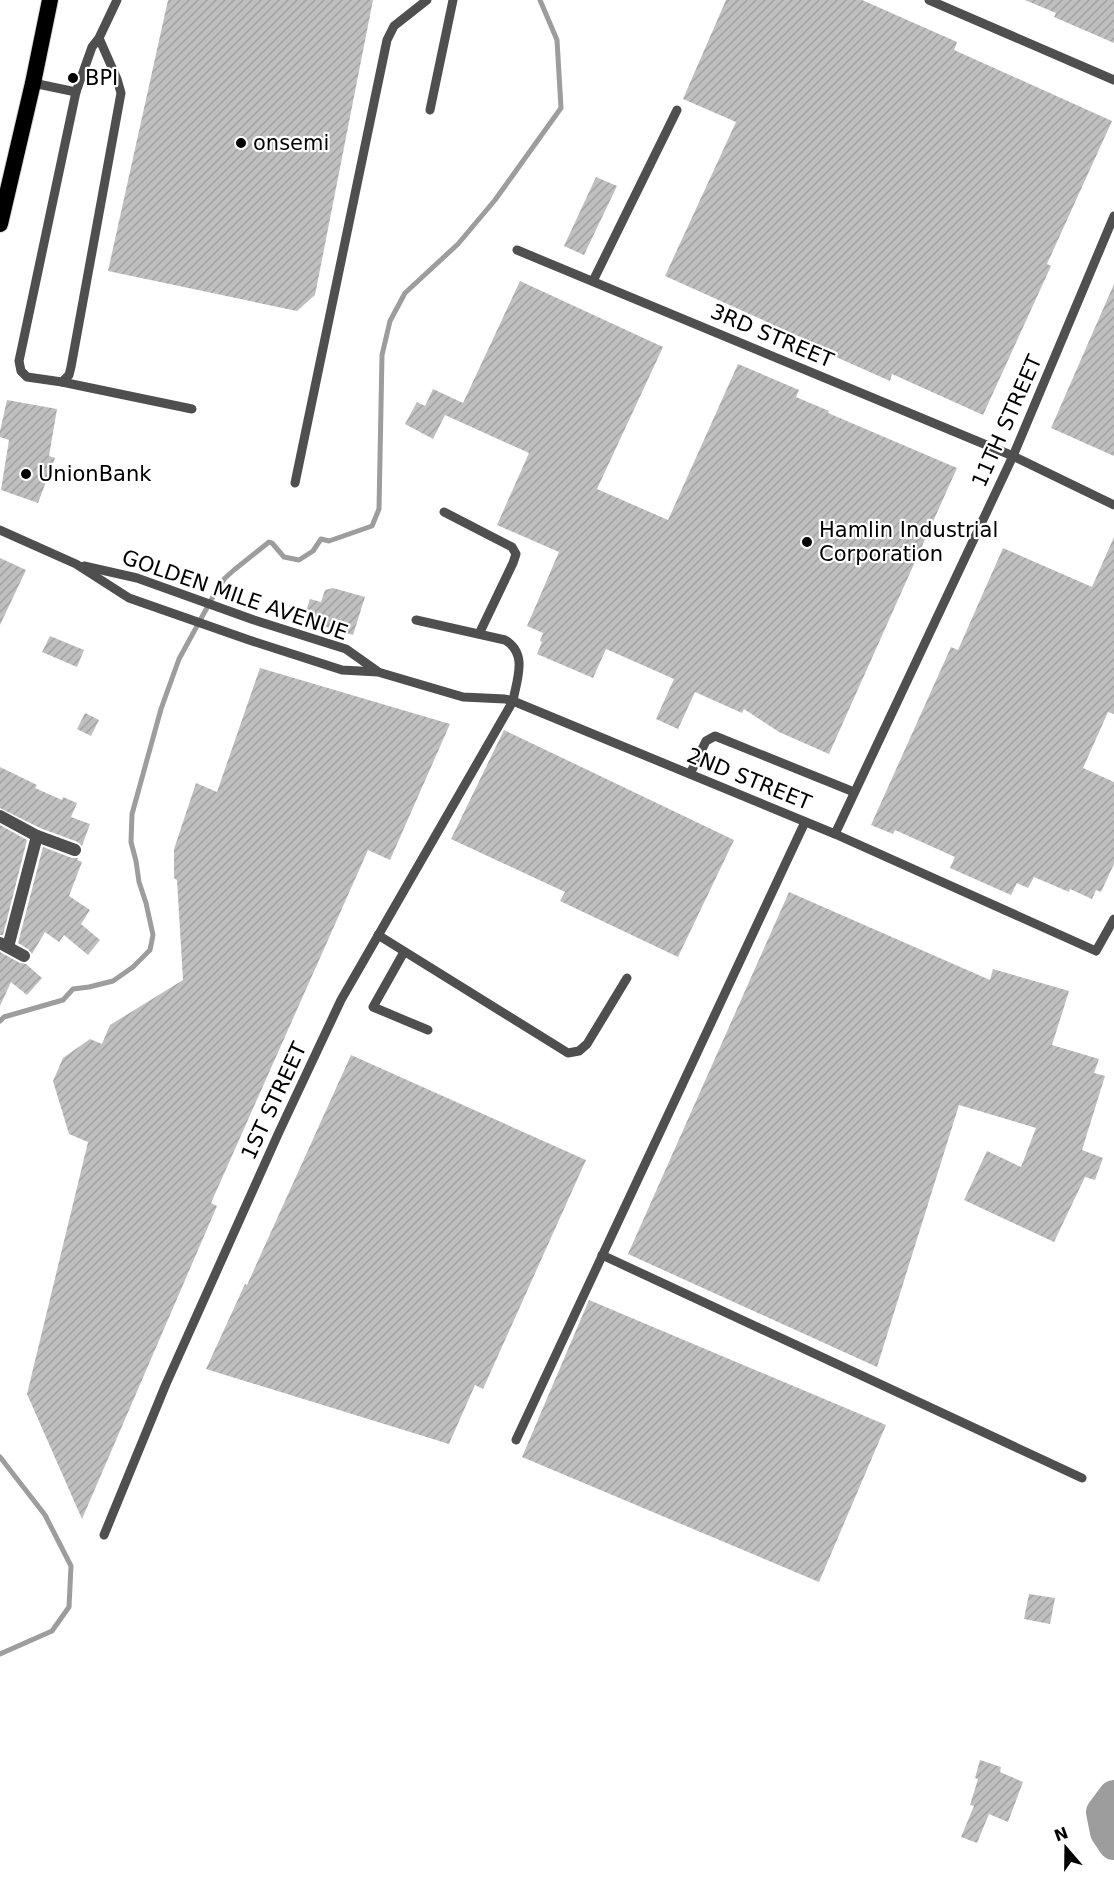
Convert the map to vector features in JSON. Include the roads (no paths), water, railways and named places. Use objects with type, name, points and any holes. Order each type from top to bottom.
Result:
[{"type":"highway","points":[[0,224],[3,195],[33,83],[50,0]]},
{"type":"street","points":[[0,816],[37,836],[75,850]]},
{"type":"street","points":[[24,956],[4,945],[37,836]]},
{"type":"lane","points":[[117,0],[92,48],[76,92],[19,361],[21,371],[27,377],[192,409]]},
{"type":"lane","points":[[295,483],[387,40],[394,26],[427,0]]},
{"type":"lane","points":[[430,110],[453,0]]},
{"type":"lane","points":[[929,0],[1114,80]]},
{"type":"lane","points":[[62,382],[69,375],[71,367],[121,93],[99,38]]},
{"type":"lane","points":[[33,83],[76,92]]},
{"type":"lane","points":[[593,281],[677,110]]},
{"type":"lane","name":"11TH STREET","points":[[835,834],[1013,456],[1114,216]]},
{"type":"lane","name":"3RD STREET","points":[[517,250],[1013,456],[1114,505]]},
{"type":"lane","points":[[444,512],[512,547],[516,554],[480,634]]},
{"type":"lane","name":"GOLDEN MILE AVENUE","points":[[0,530],[76,564],[129,598],[342,670],[378,672]]},
{"type":"lane","name":"GOLDEN MILE AVENUE","points":[[76,564],[137,578],[254,620],[346,649],[378,672]]},
{"type":"lane","points":[[416,620],[505,640],[515,646],[520,658],[513,701]]},
{"type":"lane","name":"2ND STREET","points":[[378,672],[463,697],[513,701],[835,834],[1096,951],[1114,919]]},
{"type":"lane","name":"1ST STREET","points":[[104,1535],[166,1384],[341,1000],[513,701]]},
{"type":"lane","points":[[690,774],[706,741],[715,736],[854,792]]},
{"type":"lane","points":[[516,1440],[805,822]]},
{"type":"lane","points":[[378,935],[568,1053],[579,1051],[588,1044],[627,978]]},
{"type":"lane","points":[[404,952],[373,1007],[428,1030]]},
{"type":"lane","points":[[602,1255],[1082,1478]]},
{"type":"waterway","points":[[0,1021],[4,1017],[63,1000],[73,989],[113,981],[133,967],[150,950],[153,935],[131,842],[132,814],[161,709],[179,659],[225,578],[269,542],[284,557],[299,560],[313,551],[321,539],[329,541],[372,526],[379,509],[382,355],[390,321],[405,293],[458,244],[495,200],[561,108],[557,40],[540,0]]},
{"type":"waterway","points":[[0,1457],[45,1515],[71,1566],[69,1607],[52,1631],[0,1654]]},
{"type":"waterway","points":[[1114,1796],[1102,1812],[1106,1832],[1114,1844]]},
{"type":"place","name":"BPI","points":[[73,78]]},
{"type":"place","name":"onsemi","points":[[241,143]]},
{"type":"place","name":"UnionBank","points":[[26,474]]},
{"type":"place","name":"Hamlin Industrial Corporation","points":[[807,542]]}]
